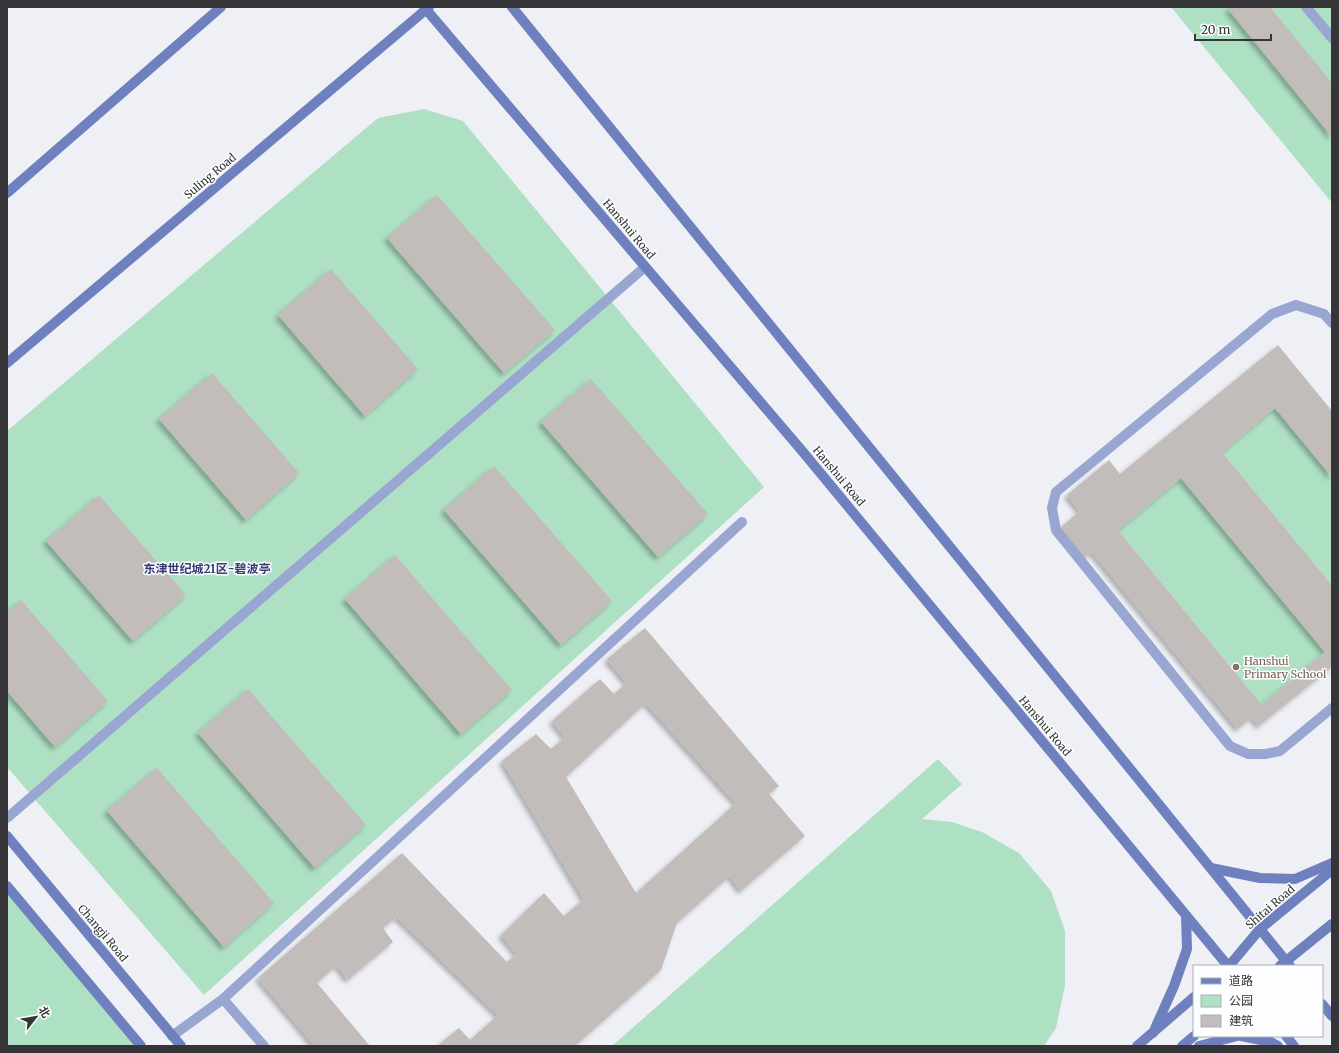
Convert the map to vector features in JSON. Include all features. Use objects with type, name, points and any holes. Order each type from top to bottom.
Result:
[{"type":"main road","points":[[7,193],[222,7]]},
{"type":"main road","points":[[512,7],[1211,868],[1260,929],[1285,964],[1332,924]]},
{"type":"main road","name":"Hanshui Road","points":[[426,8],[808,458],[1227,965]]},
{"type":"main road","name":"Suling Road","points":[[7,363],[426,8]]},
{"type":"main road","name":"Changji Road","points":[[7,836],[181,1046]]},
{"type":"main road","points":[[1211,868],[1260,878],[1295,879],[1332,863]]},
{"type":"main road","name":"Shitai Road","points":[[1229,965],[1260,929],[1332,870]]},
{"type":"main road","points":[[7,886],[141,1046]]},
{"type":"main road","points":[[1153,1033],[1174,986],[1187,949],[1186,916]]},
{"type":"main road","points":[[1137,1046],[1193,997]]},
{"type":"main road","points":[[1323,1005],[1332,1016]]},
{"type":"main road","points":[[1182,1046],[1193,1037]]},
{"type":"main road","points":[[1199,1046],[1233,1037]]},
{"type":"main road","points":[[1246,1037],[1271,1042],[1278,1046]]},
{"type":"main road","points":[[1287,1037],[1294,1046]]},
{"type":"lane","points":[[1306,7],[1332,38]]},
{"type":"lane","points":[[7,818],[645,267]]},
{"type":"lane","points":[[1332,323],[1324,314],[1296,305],[1272,314],[1056,492],[1052,508],[1056,530],[1230,746],[1248,754],[1280,752],[1332,708]]},
{"type":"lane","points":[[172,1036],[223,999],[742,522]]},
{"type":"lane","points":[[223,999],[264,1046]]},
{"type":"green space","points":[[1171,7],[1332,7],[1332,203]]},
{"type":"green space","points":[[424,109],[463,121],[764,487],[204,995],[7,767],[7,431],[378,118]]},
{"type":"green space","points":[[1275,408],[1332,477],[1332,585],[1222,452]]},
{"type":"green space","points":[[1181,478],[1325,652],[1262,705],[1118,530]]},
{"type":"green space","points":[[938,759],[962,784],[922,819],[952,822],[982,832],[1019,853],[1051,891],[1065,931],[1065,985],[1056,1028],[1044,1046],[612,1046]]},
{"type":"green space","points":[[7,886],[141,1046],[7,1046]]},
{"type":"building","points":[[1231,7],[1270,7],[1332,83],[1332,137],[1228,9]]},
{"type":"building","points":[[437,195],[555,330],[504,373],[387,238]]},
{"type":"building","points":[[331,269],[418,369],[365,416],[278,315]]},
{"type":"building","points":[[1278,345],[1332,411],[1332,477],[1275,408],[1222,452],[1332,585],[1332,667],[1259,726],[1252,717],[1238,729],[1092,552],[1085,558],[1060,528],[1080,511],[1067,495],[1109,460],[1120,474]],"holes":[[[1181,478],[1325,652],[1262,705],[1118,530]]]},
{"type":"building","points":[[212,373],[299,473],[246,520],[159,419]]},
{"type":"building","points":[[591,379],[708,514],[658,557],[541,422]]},
{"type":"building","points":[[494,466],[612,601],[561,645],[444,510]]},
{"type":"building","points":[[99,495],[186,595],[133,641],[46,541]]},
{"type":"building","points":[[395,555],[512,690],[461,734],[345,599]]},
{"type":"building","points":[[21,600],[108,701],[55,747],[7,691],[7,612]]},
{"type":"building","points":[[645,628],[779,786],[769,794],[805,836],[741,891],[730,876],[677,923],[661,970],[575,1046],[437,1046],[459,1028],[470,1040],[498,1015],[397,917],[383,928],[393,942],[348,980],[337,965],[317,983],[370,1046],[315,1046],[258,978],[402,853],[507,962],[517,954],[501,935],[544,893],[564,916],[584,899],[502,761],[536,734],[551,749],[565,737],[552,721],[600,679],[614,694],[627,683],[607,659]],"holes":[[[646,703],[736,803],[636,893],[566,777]]]},
{"type":"building","points":[[248,689],[366,825],[315,868],[198,733]]},
{"type":"building","points":[[157,768],[274,903],[224,947],[107,811]]},
{"type":"place","name":"Hanshui Primary School","points":[[1236,667]]},
{"type":"district","name":"东津世纪城21区-碧波亭","points":[[207,569]]}]
